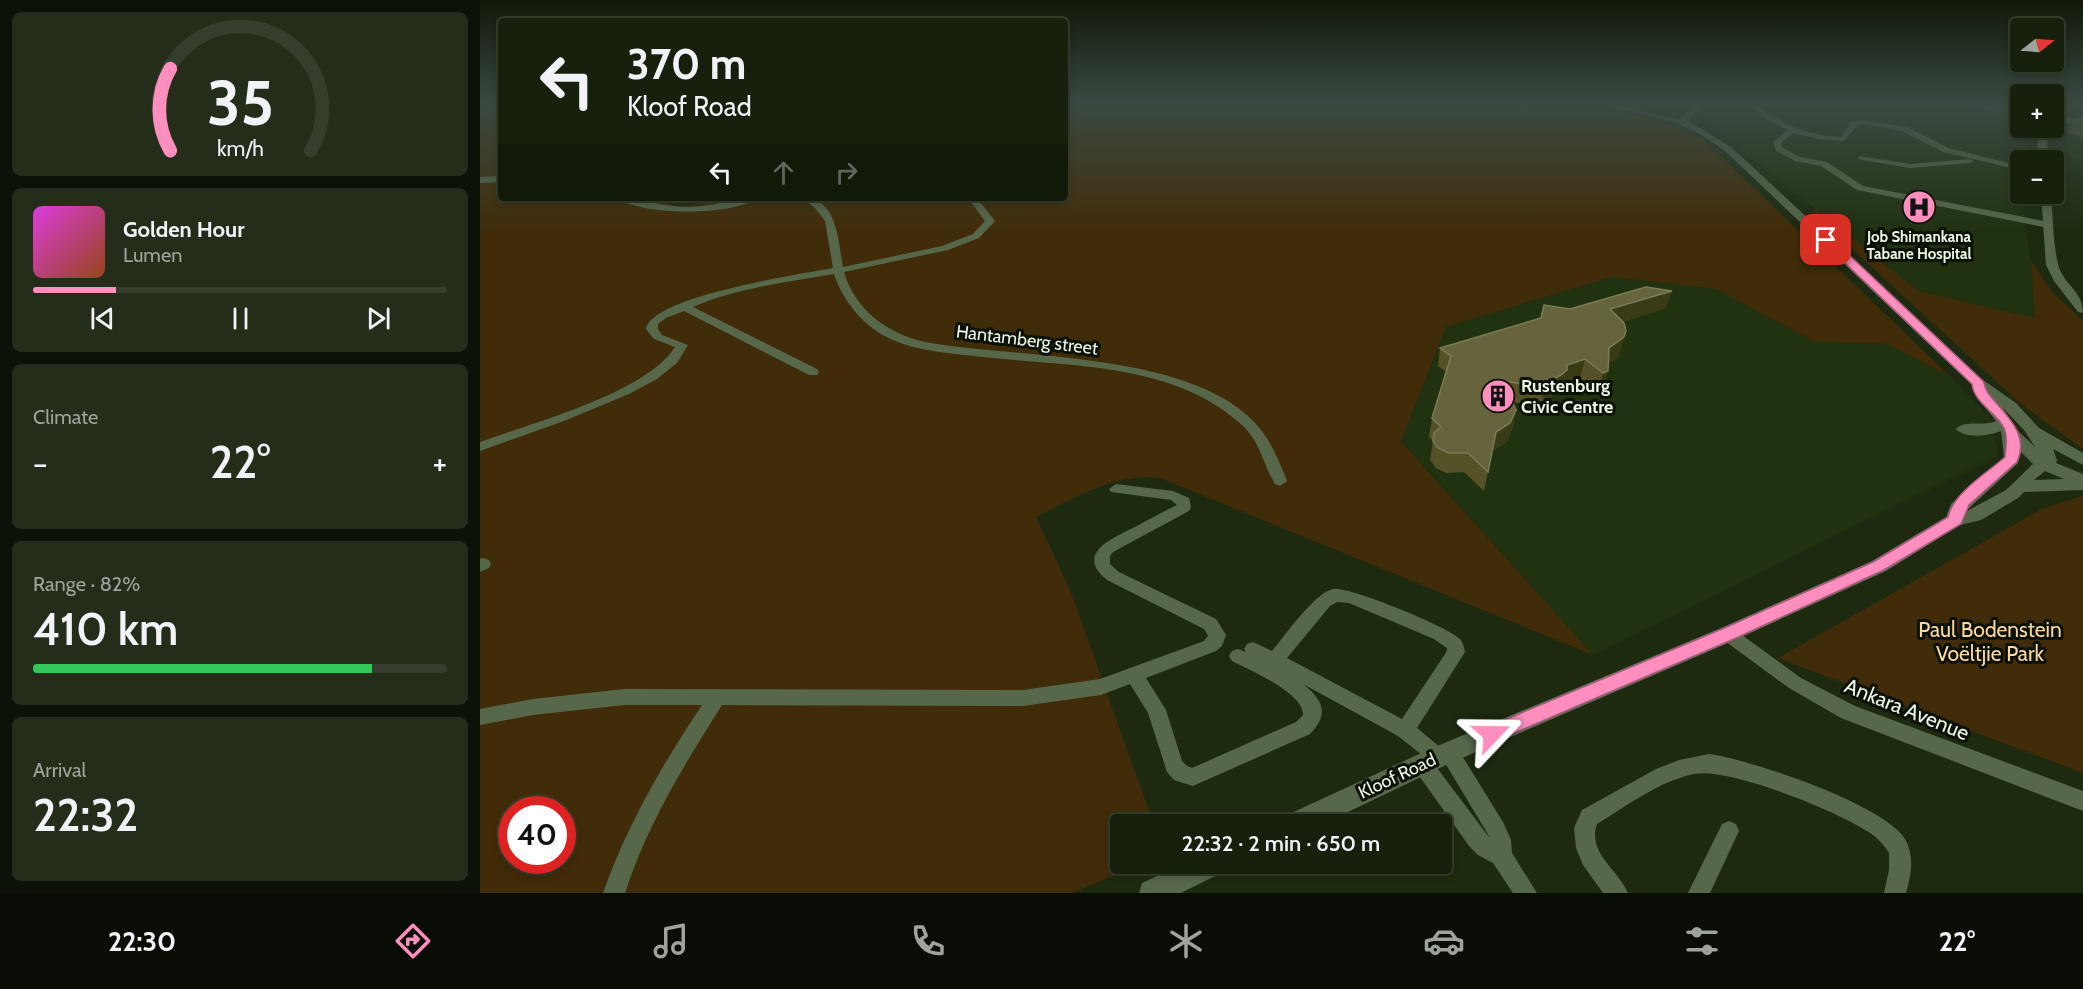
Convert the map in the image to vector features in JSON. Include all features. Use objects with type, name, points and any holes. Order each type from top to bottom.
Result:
[{"type":"street","points":[[1723,146],[1978,383],[1994,394],[2030,427],[2044,445],[2043,461],[2012,495],[1975,516],[1955,520]]},
{"type":"street","points":[[1778,146],[1779,149],[1798,159],[1824,164],[1856,187],[2049,225]]},
{"type":"street","points":[[1935,146],[1981,160],[2010,166]]},
{"type":"street","points":[[1862,158],[1910,166],[1981,160]]},
{"type":"street","points":[[480,180],[498,179]]},
{"type":"street","points":[[635,201],[681,211],[743,201]]},
{"type":"street","name":"Hantamberg street","points":[[811,201],[820,208],[834,227],[838,270],[846,290],[860,309],[886,332],[908,340],[994,356],[1135,371],[1183,382],[1229,406],[1249,423],[1266,445],[1280,481]]},
{"type":"street","points":[[480,447],[623,393],[654,375],[674,359],[682,345],[658,336],[652,329],[653,323],[662,316],[735,288],[922,255],[978,237],[985,231],[990,221],[974,201]]},
{"type":"street","points":[[2047,204],[2052,265],[2058,278],[2083,309]]},
{"type":"street","points":[[684,307],[813,372]]},
{"type":"street","points":[[1978,383],[1979,391],[2010,428],[2043,461],[2083,481]]},
{"type":"street","points":[[2030,427],[2083,460]]},
{"type":"street","points":[[1964,429],[2010,428]]},
{"type":"street","points":[[2010,428],[2012,459],[2043,461],[2083,469]]},
{"type":"street","name":"Kloof Road","points":[[1317,814],[1436,758],[1728,634],[1879,566],[1955,520],[1957,508],[2012,459]]},
{"type":"street","points":[[2018,486],[2083,485]]},
{"type":"street","points":[[480,717],[533,707],[624,697],[1023,698],[1101,687],[1210,646],[1216,640],[1217,635],[1210,624],[1113,576],[1104,569],[1101,563],[1102,554],[1108,548],[1184,507],[1184,501],[1174,494],[1140,494],[1116,489]]},
{"type":"street","points":[[1275,660],[1324,602],[1335,595],[1351,597],[1440,634],[1455,645],[1456,652],[1405,730]]},
{"type":"street","name":"Ankara Avenue","points":[[1728,634],[1795,684],[1848,712],[2083,801]]},
{"type":"street","points":[[1135,676],[1157,710],[1174,765],[1181,774],[1193,777],[1311,724],[1315,717],[1314,709],[1303,693],[1246,652],[1275,660],[1405,730],[1436,758],[1496,829],[1501,840],[1501,856]]},
{"type":"street","points":[[614,893],[638,830],[673,766],[717,697]]},
{"type":"street","points":[[1436,758],[1476,839],[1485,848],[1501,856],[1526,893]]},
{"type":"street","points":[[1617,893],[1588,856],[1583,841],[1583,829],[1589,817],[1678,769],[1711,762],[1730,765],[1758,775],[1876,825],[1892,840],[1902,858],[1895,893]]},
{"type":"street","points":[[1699,893],[1729,831]]},
{"type":"street","points":[[1152,893],[1191,874]]},
{"type":"shaded area","name":"Job Shimankana Tabane Hospital","points":[[1736,146],[2027,146],[2027,150],[2010,150],[2010,204],[2025,204],[2024,221],[2031,261],[2035,318],[1919,291]]},
{"type":"shaded area","points":[[2067,146],[2083,146],[2083,160],[2068,157]]},
{"type":"shaded area","name":"Rustenburg Civic Centre","points":[[1611,277],[1717,289],[1813,341],[1888,344],[1951,377],[1989,416],[1999,455],[1593,655],[1401,440],[1446,327]]},
{"type":"green space","points":[[480,146],[498,146],[498,201],[660,201],[679,207],[712,201],[1068,201],[1068,146],[1710,146],[1951,377],[1888,344],[1813,341],[1717,289],[1611,277],[1446,327],[1401,441],[1593,655],[1160,478],[1143,477],[1111,483],[1036,517],[1071,592],[1150,814],[1110,814],[1110,874],[1117,874],[1072,893],[480,893]]},
{"type":"green space","points":[[1816,210],[1919,291],[2035,318],[2031,261],[2054,294],[2083,321],[2083,449],[2022,405],[1813,213]]},
{"type":"green space","name":"Paul Bodenstein Voëltjie Park","points":[[2083,496],[2083,773],[1778,658],[2042,509]]},
{"type":"building","name":"Rustenburg Civic Centre","points":[[1646,287],[1672,291],[1610,309],[1624,323],[1626,331],[1624,337],[1609,348],[1608,371],[1603,373],[1585,359],[1567,365],[1567,370],[1546,383],[1524,384],[1502,381],[1516,410],[1510,423],[1496,432],[1488,472],[1468,453],[1449,453],[1438,448],[1433,441],[1434,433],[1441,427],[1432,418],[1451,356],[1440,348],[1541,318],[1544,305],[1570,309]]},
{"type":"place","name":"Job Shimankana Tabane Hospital","points":[[1919,207]]},
{"type":"place","name":"Rustenburg Civic Centre","points":[[1498,396]]},
{"type":"route","points":[[1492,734],[1728,634],[1879,566],[1926,540],[1955,520],[1957,508],[2012,459],[2013,435],[2010,425],[1979,391],[1978,383],[1826,240]]}]
